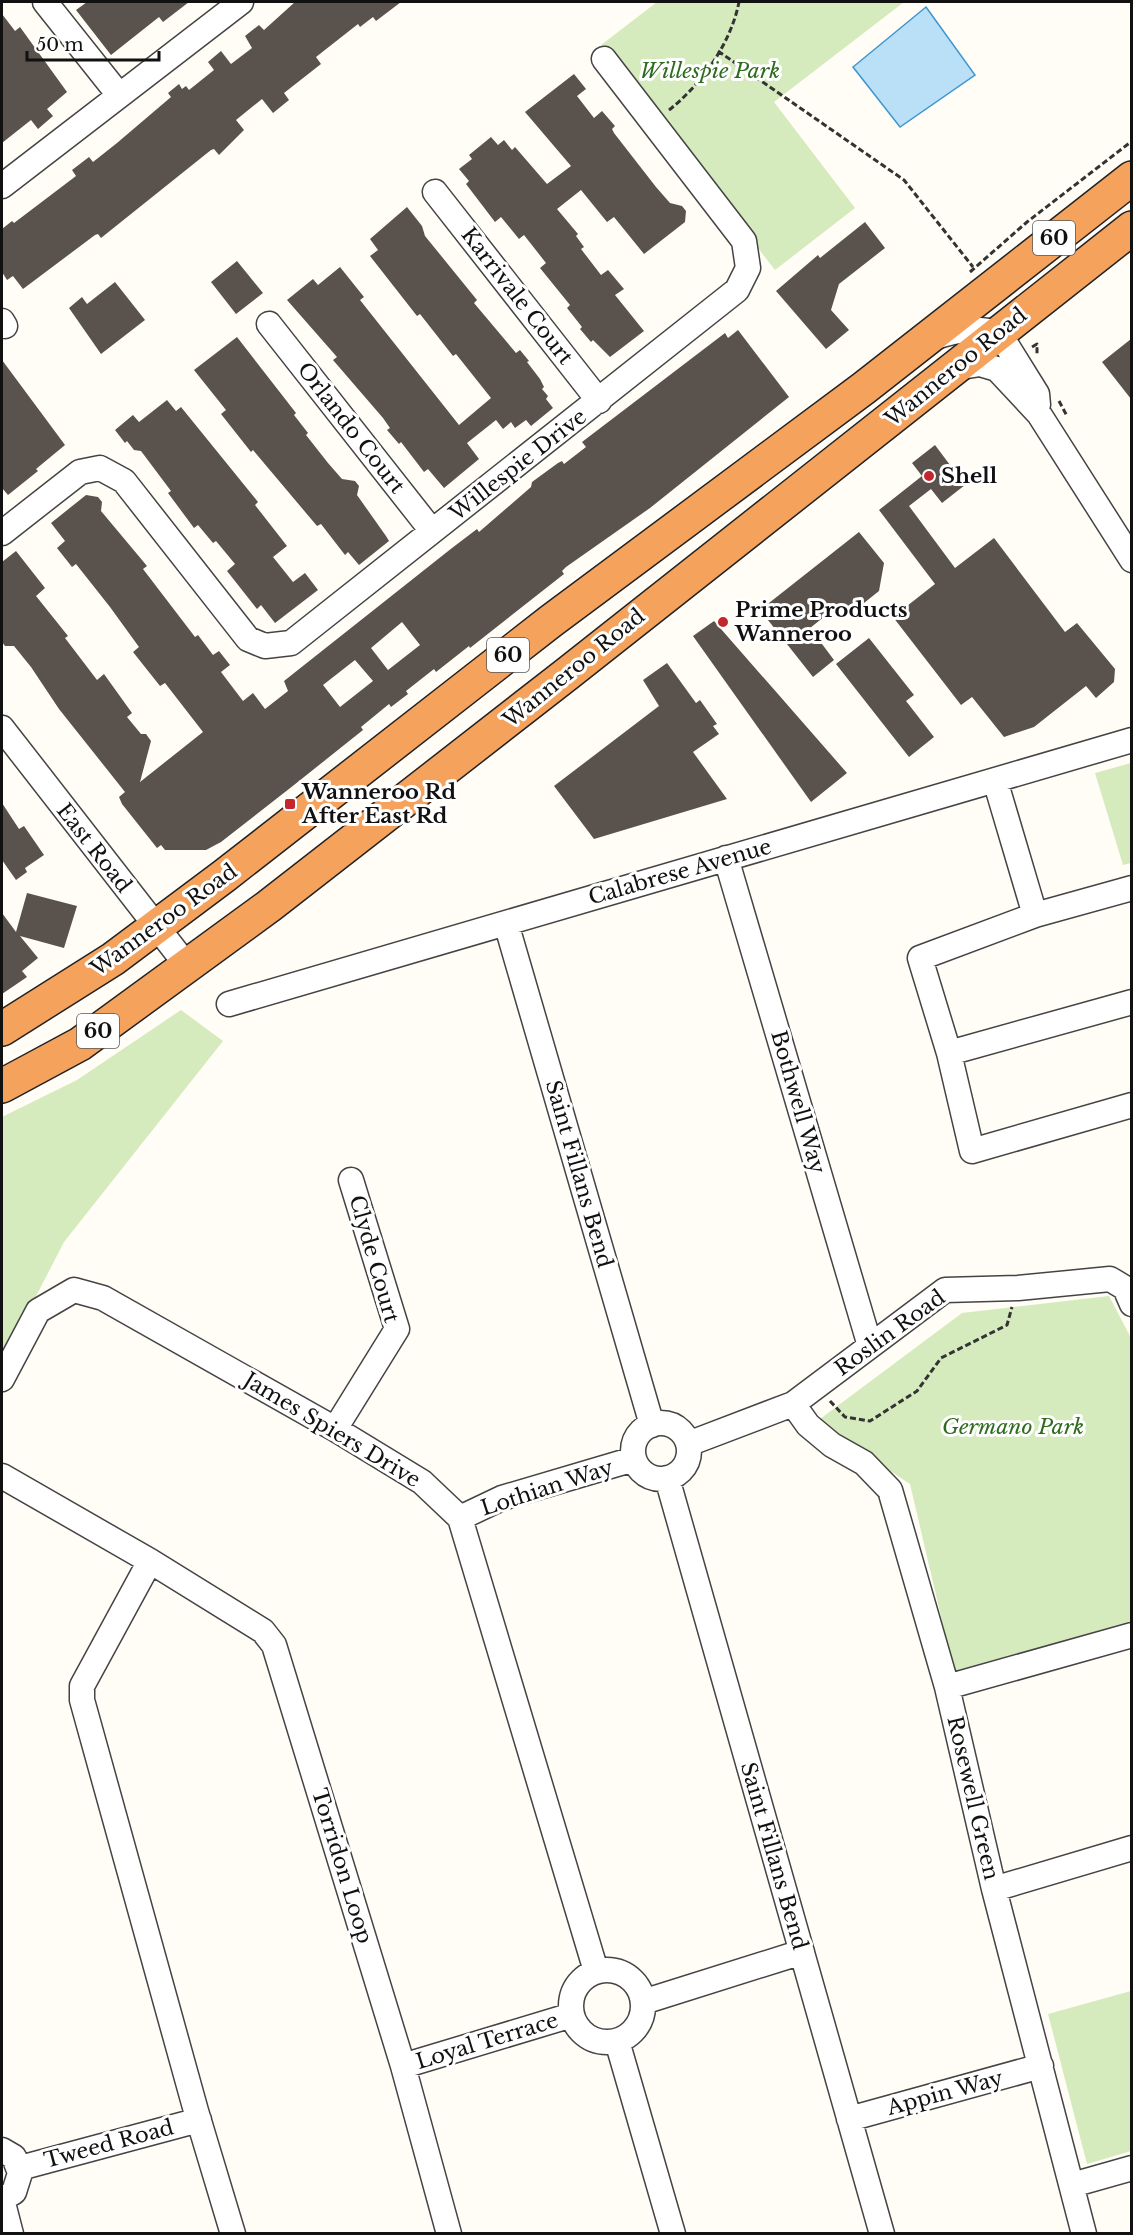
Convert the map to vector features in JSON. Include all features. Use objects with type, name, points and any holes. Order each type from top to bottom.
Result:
[{"type":"highway","points":[[1037,252],[1066,208],[1131,155]]},
{"type":"highway","name":"60","points":[[975,283],[1037,252],[1131,178]]},
{"type":"highway","name":"Wanneroo Road","points":[[2,1086],[80,1044],[188,967],[567,674],[694,571],[955,368],[1007,344],[1131,228]]},
{"type":"highway","name":"Wanneroo Road","points":[[2,1029],[66,990],[156,927],[508,655],[926,339],[975,283]]},
{"type":"highway","name":"60","points":[[508,655],[506,670],[509,679],[519,687],[532,683],[650,594],[694,571]]},
{"type":"street","points":[[45,2],[119,95]]},
{"type":"street","points":[[2,186],[241,2]]},
{"type":"street","name":"Willespie Drive","points":[[2,533],[80,472],[100,468],[123,481],[248,639],[265,646],[291,643],[599,401],[737,290],[748,268],[744,241],[604,59]]},
{"type":"street","name":"Karrivale Court","points":[[435,192],[599,401]]},
{"type":"street","name":"Orlando Court","points":[[269,324],[432,531]]},
{"type":"street","points":[[926,339],[964,329],[1007,344],[1037,394],[1039,414]]},
{"type":"street","points":[[955,368],[980,364],[997,369],[1039,414],[1131,560]]},
{"type":"street","name":"East Road","points":[[2,728],[188,967]]},
{"type":"street","name":"Calabrese Avenue","points":[[229,1004],[1131,740]]},
{"type":"street","points":[[995,780],[1035,915]]},
{"type":"street","name":"Bothwell Way","points":[[726,858],[870,1346]]},
{"type":"street","points":[[1131,888],[1035,915],[921,958],[949,1053],[972,1152],[1131,1105]]},
{"type":"street","name":"Saint Fillans Bend","points":[[506,923],[652,1425]]},
{"type":"street","points":[[949,1053],[1131,1002]]},
{"type":"street","name":"Clyde Court","points":[[335,1429],[397,1329],[351,1180]]},
{"type":"street","name":"Roslin Road","points":[[688,1444],[793,1404],[945,1290],[1018,1288],[1110,1279],[1125,1288],[1131,1304]]},
{"type":"street","name":"James Spiers Drive","points":[[2,1379],[38,1311],[75,1290],[103,1298],[335,1429],[422,1482],[460,1518],[596,1971]]},
{"type":"street","name":"Rosewell Green","points":[[793,1404],[808,1425],[832,1445],[864,1463],[890,1490],[947,1687],[994,1889],[1084,2234]]},
{"type":"street","points":[[652,1425],[671,1425],[680,1430],[688,1444],[686,1463],[681,1471],[668,1478],[648,1476],[641,1471],[634,1459],[635,1440],[640,1432],[652,1425]]},
{"type":"street","name":"Lothian Way","points":[[460,1518],[502,1498],[634,1459]]},
{"type":"street","name":"Torridon Loop","points":[[2,1476],[150,1561],[262,1631],[274,1645],[403,2066],[449,2234]]},
{"type":"street","name":"Saint Fillans Bend","points":[[668,1478],[882,2234]]},
{"type":"street","points":[[150,1561],[82,1686],[82,1700],[233,2234]]},
{"type":"street","points":[[947,1687],[1131,1635]]},
{"type":"street","points":[[994,1889],[1131,1848]]},
{"type":"street","points":[[643,2002],[802,1952]]},
{"type":"street","points":[[596,1971],[615,1971],[632,1980],[643,2002],[642,2015],[637,2026],[617,2041],[604,2042],[592,2039],[582,2032],[572,2015],[571,2003],[574,1990],[581,1980],[596,1971]]},
{"type":"street","name":"Loyal Terrace","points":[[403,2066],[572,2015]]},
{"type":"street","points":[[617,2041],[673,2234]]},
{"type":"street","name":"Appin Way","points":[[849,2119],[1041,2066]]},
{"type":"street","name":"Tweed Road","points":[[20,2168],[199,2120]]},
{"type":"street","points":[[2,2150],[14,2157],[20,2168],[17,2187],[2,2199],[11,2234]]},
{"type":"street","points":[[1072,2186],[1131,2168]]},
{"type":"path","points":[[653,122],[689,94],[735,23],[740,2]]},
{"type":"path","points":[[718,51],[904,180],[975,283]]},
{"type":"path","points":[[816,1387],[845,1417],[870,1421],[917,1391],[941,1358],[1007,1325],[1018,1288]]},
{"type":"green space","name":"Willespie Park","points":[[657,2],[904,2],[774,102],[855,208],[775,270],[601,45]]},
{"type":"green space","points":[[1131,763],[1131,863],[1123,865],[1095,773]]},
{"type":"green space","points":[[181,1010],[223,1041],[64,1242],[2,1362],[2,1117],[77,1080]]},
{"type":"green space","name":"Germano Park","points":[[1109,1296],[1131,1338],[1131,1621],[954,1672],[910,1484],[816,1422],[962,1313]]},
{"type":"green space","points":[[1131,1991],[1131,2151],[1087,2164],[1048,2014]]},
{"type":"water","points":[[926,7],[975,75],[900,127],[853,67]]},
{"type":"building","points":[[87,2],[189,2],[163,22],[159,17],[111,55],[76,10]]},
{"type":"building","points":[[295,2],[401,2],[376,21],[373,17],[360,27],[358,24],[316,57],[321,64],[284,93],[289,100],[273,113],[262,99],[236,120],[244,130],[219,155],[214,149],[211,150],[101,238],[98,234],[95,235],[23,289],[13,276],[7,280],[2,272],[2,229],[12,221],[14,223],[76,176],[72,170],[89,157],[93,162],[117,143],[171,97],[168,93],[179,84],[182,89],[186,86],[189,90],[214,70],[208,62],[221,51],[231,64],[252,48],[245,36],[259,25],[264,30]]},
{"type":"building","points":[[2,14],[15,31],[20,27],[67,92],[47,109],[53,116],[38,129],[31,120],[2,143]]},
{"type":"building","points":[[574,74],[586,89],[577,96],[594,118],[602,111],[615,126],[612,129],[614,133],[656,187],[670,203],[682,206],[686,211],[685,222],[644,254],[614,217],[607,222],[581,190],[557,209],[578,234],[576,236],[584,247],[581,249],[601,275],[608,270],[624,289],[615,295],[644,331],[610,357],[593,340],[591,342],[580,329],[582,327],[567,308],[570,305],[540,268],[546,263],[524,235],[519,239],[501,217],[495,222],[466,184],[469,181],[459,169],[472,159],[469,155],[491,137],[498,145],[504,140],[512,150],[515,147],[547,184],[571,166],[525,112]]},
{"type":"building","points":[[407,207],[422,226],[425,236],[477,300],[474,303],[516,353],[520,350],[529,361],[527,362],[540,379],[544,387],[542,389],[548,396],[546,399],[553,408],[531,426],[526,420],[515,428],[511,422],[503,429],[496,420],[467,443],[479,459],[444,488],[428,469],[424,472],[401,442],[399,444],[387,430],[390,428],[383,418],[333,360],[337,357],[287,300],[313,279],[318,285],[340,267],[364,297],[360,300],[459,425],[491,398],[456,354],[453,356],[420,314],[417,316],[370,256],[378,250],[370,239]]},
{"type":"building","points":[[865,222],[885,248],[839,284],[831,310],[849,330],[826,349],[776,291],[818,255],[820,258]]},
{"type":"building","points":[[237,261],[263,293],[236,314],[211,282]]},
{"type":"building","points":[[115,282],[145,320],[101,354],[69,308],[82,297],[87,304]]},
{"type":"building","points":[[738,330],[789,397],[650,508],[566,567],[562,571],[564,574],[470,648],[469,646],[436,672],[434,669],[406,691],[408,694],[391,707],[389,704],[361,727],[363,730],[294,785],[221,842],[206,850],[165,850],[161,845],[157,848],[122,804],[119,797],[125,792],[59,709],[31,667],[14,646],[5,646],[2,642],[2,562],[16,551],[45,588],[36,596],[68,636],[65,638],[97,680],[104,674],[132,713],[127,717],[141,734],[146,734],[151,741],[140,782],[203,732],[165,683],[160,686],[133,652],[139,647],[110,607],[76,564],[72,567],[57,548],[65,541],[51,523],[86,495],[98,497],[102,502],[101,511],[147,566],[143,569],[195,637],[198,635],[213,655],[219,651],[230,665],[221,672],[243,701],[253,693],[265,709],[288,691],[284,681],[452,548],[477,529],[479,532],[531,487],[532,482],[558,463],[562,461],[564,464],[586,447],[582,442],[725,333],[728,338]],"holes":[[[402,622],[420,645],[388,670],[371,648]],[[355,660],[373,681],[340,707],[323,685]]]},
{"type":"building","points":[[237,337],[296,413],[294,415],[308,433],[306,435],[328,463],[342,479],[355,481],[359,486],[357,495],[389,541],[359,565],[348,552],[345,555],[321,524],[317,526],[253,450],[251,452],[221,414],[226,410],[194,370]]},
{"type":"building","points":[[1131,339],[1131,399],[1102,362]]},
{"type":"building","points":[[2,360],[65,445],[8,495],[2,488]]},
{"type":"building","points":[[167,400],[176,411],[181,407],[258,502],[255,505],[287,546],[273,557],[293,582],[305,573],[318,590],[275,623],[261,605],[257,609],[227,571],[235,564],[216,541],[213,543],[198,525],[194,528],[168,493],[171,491],[141,451],[134,450],[127,441],[125,443],[115,430],[133,415],[139,422]]},
{"type":"building","points":[[935,445],[965,485],[942,503],[931,489],[909,506],[955,568],[994,538],[1065,632],[1077,623],[1115,669],[1114,682],[1096,698],[1086,686],[1034,727],[1004,737],[972,697],[961,705],[893,617],[935,584],[879,510],[922,476],[912,463]]},
{"type":"building","points":[[859,532],[884,563],[879,591],[854,611],[834,609],[810,628],[834,660],[813,677],[760,610]]},
{"type":"building","points":[[714,621],[847,773],[811,802],[693,636]]},
{"type":"building","points":[[869,638],[914,695],[906,701],[934,737],[909,757],[836,664]]},
{"type":"building","points":[[667,663],[696,703],[700,700],[717,724],[713,726],[719,734],[693,752],[727,799],[594,839],[554,786],[659,706],[643,680]]},
{"type":"building","points":[[2,803],[19,829],[24,826],[44,855],[25,868],[27,872],[16,880],[2,860]]},
{"type":"building","points":[[27,893],[77,906],[64,948],[20,936],[38,958],[22,971],[27,977],[2,994],[2,913],[16,932]]},
{"type":"place","name":"Shell","points":[[929,476]]},
{"type":"place","name":"Prime Products Wanneroo","points":[[723,622]]},
{"type":"place","name":"Wanneroo Rd After East Rd","points":[[290,804]]}]
